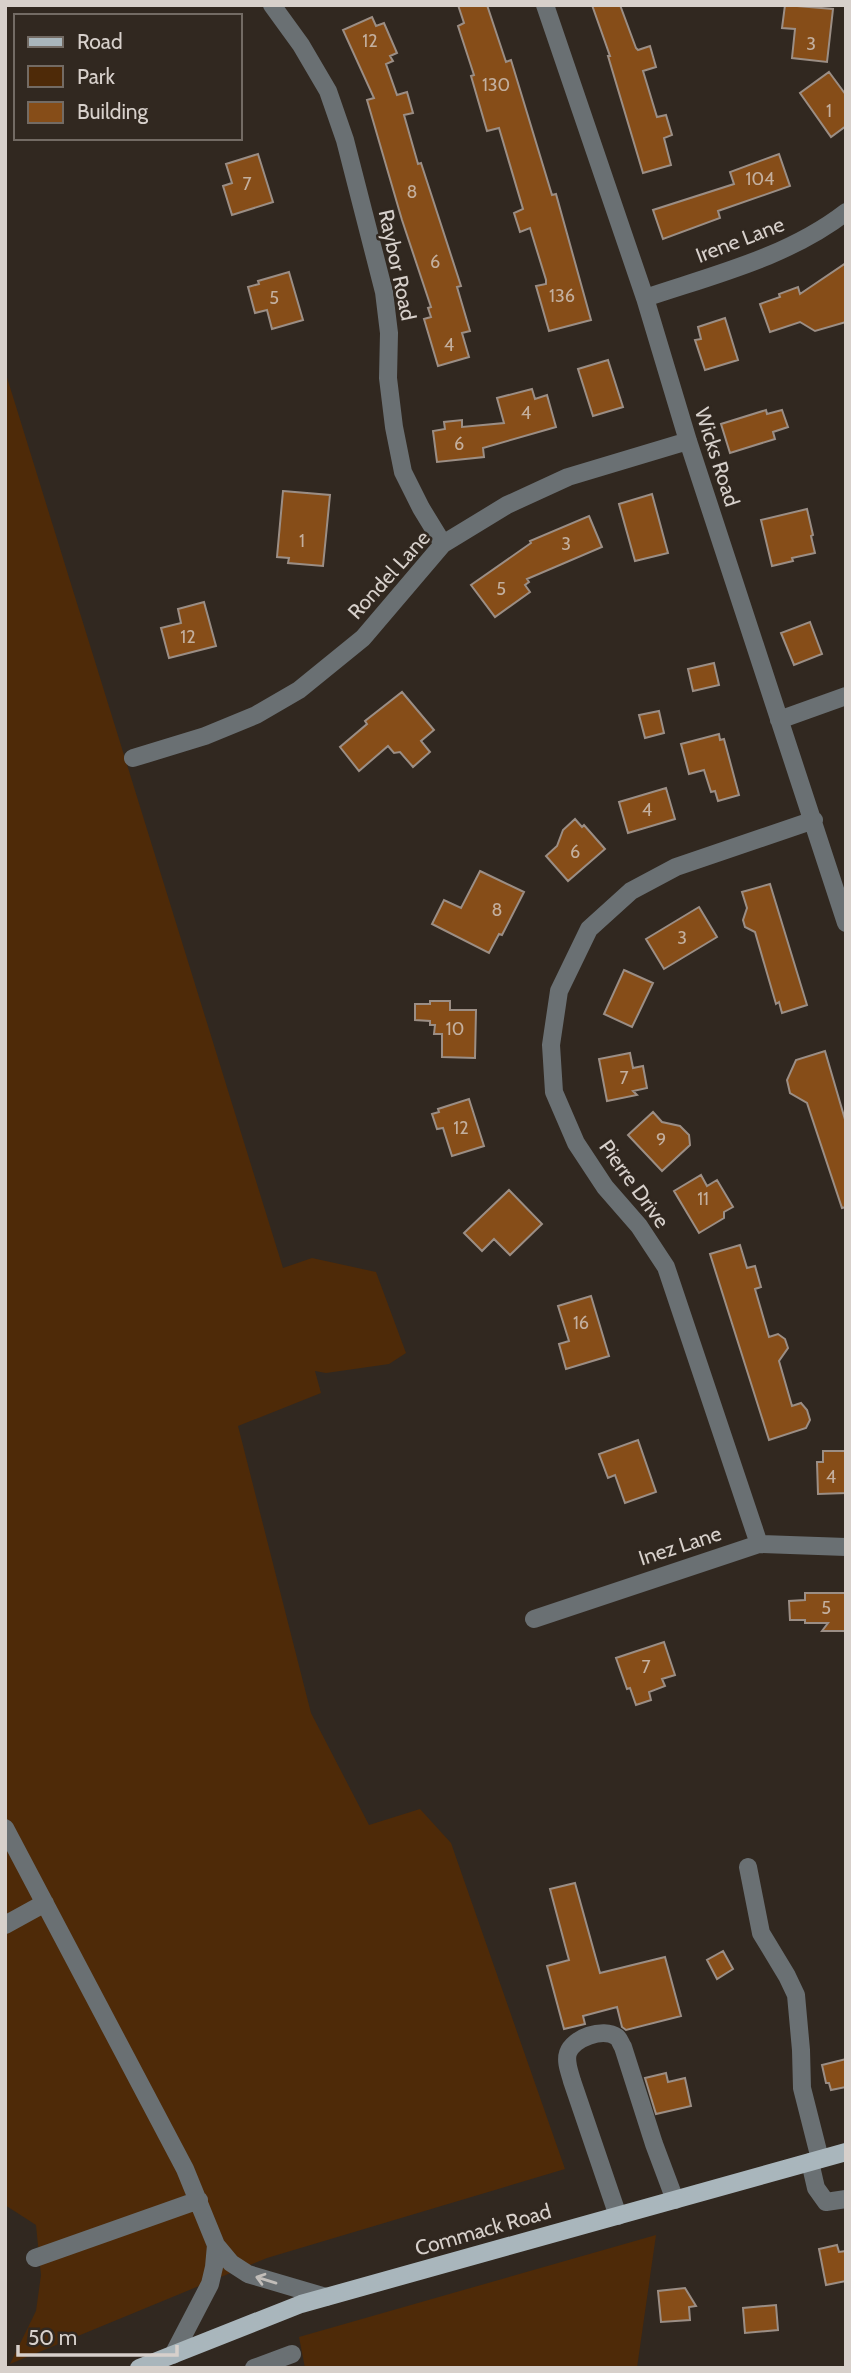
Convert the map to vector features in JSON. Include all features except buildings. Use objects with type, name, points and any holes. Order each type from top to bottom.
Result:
[{"type":"main road","name":"Commack Road","points":[[139,2368],[301,2304],[846,2152]]},
{"type":"street","name":"Raybor Road","points":[[272,5],[301,45],[328,91],[345,140],[384,292],[389,333],[388,378],[403,472],[443,544]]},
{"type":"street","name":"Wicks Road","points":[[545,5],[645,298],[688,441],[846,923]]},
{"type":"street","name":"Irene Lane","points":[[645,298],[793,246],[829,226],[846,212]]},
{"type":"street","name":"Rondel Lane","points":[[134,758],[205,736],[256,715],[299,690],[363,638],[443,544],[507,505],[568,477],[688,441]]},
{"type":"street","points":[[779,720],[846,696]]},
{"type":"street","name":"Pierre Drive","points":[[759,1544],[666,1268],[639,1226],[605,1188],[576,1143],[554,1092],[551,1045],[559,991],[589,929],[631,891],[676,867],[814,820]]},
{"type":"street","name":"Inez Lane","points":[[534,1619],[759,1544],[846,1547]]},
{"type":"street","points":[[5,1828],[199,2200],[216,2245],[231,2263],[248,2274],[326,2297]]},
{"type":"street","points":[[748,1867],[761,1933],[796,1995],[802,2088],[820,2196],[826,2202],[846,2199]]},
{"type":"street","points":[[5,1925],[45,1903]]},
{"type":"street","points":[[618,2216],[567,2059],[573,2044],[594,2035],[606,2033],[617,2037],[623,2047],[675,2200]]},
{"type":"street","points":[[34,2258],[199,2200]]},
{"type":"street","points":[[173,2355],[210,2284],[216,2245]]},
{"type":"street","points":[[254,2368],[292,2354]]},
{"type":"green space","points":[[5,371],[283,1268],[312,1258],[376,1272],[406,1353],[389,1364],[326,1373],[315,1371],[321,1393],[238,1426],[311,1713],[369,1825],[420,1809],[451,1843],[565,2169],[267,2258],[10,2364],[36,2311],[41,2275],[36,2225],[5,2205]]},
{"type":"green space","points":[[656,2235],[637,2368],[305,2368],[299,2337]]}]
